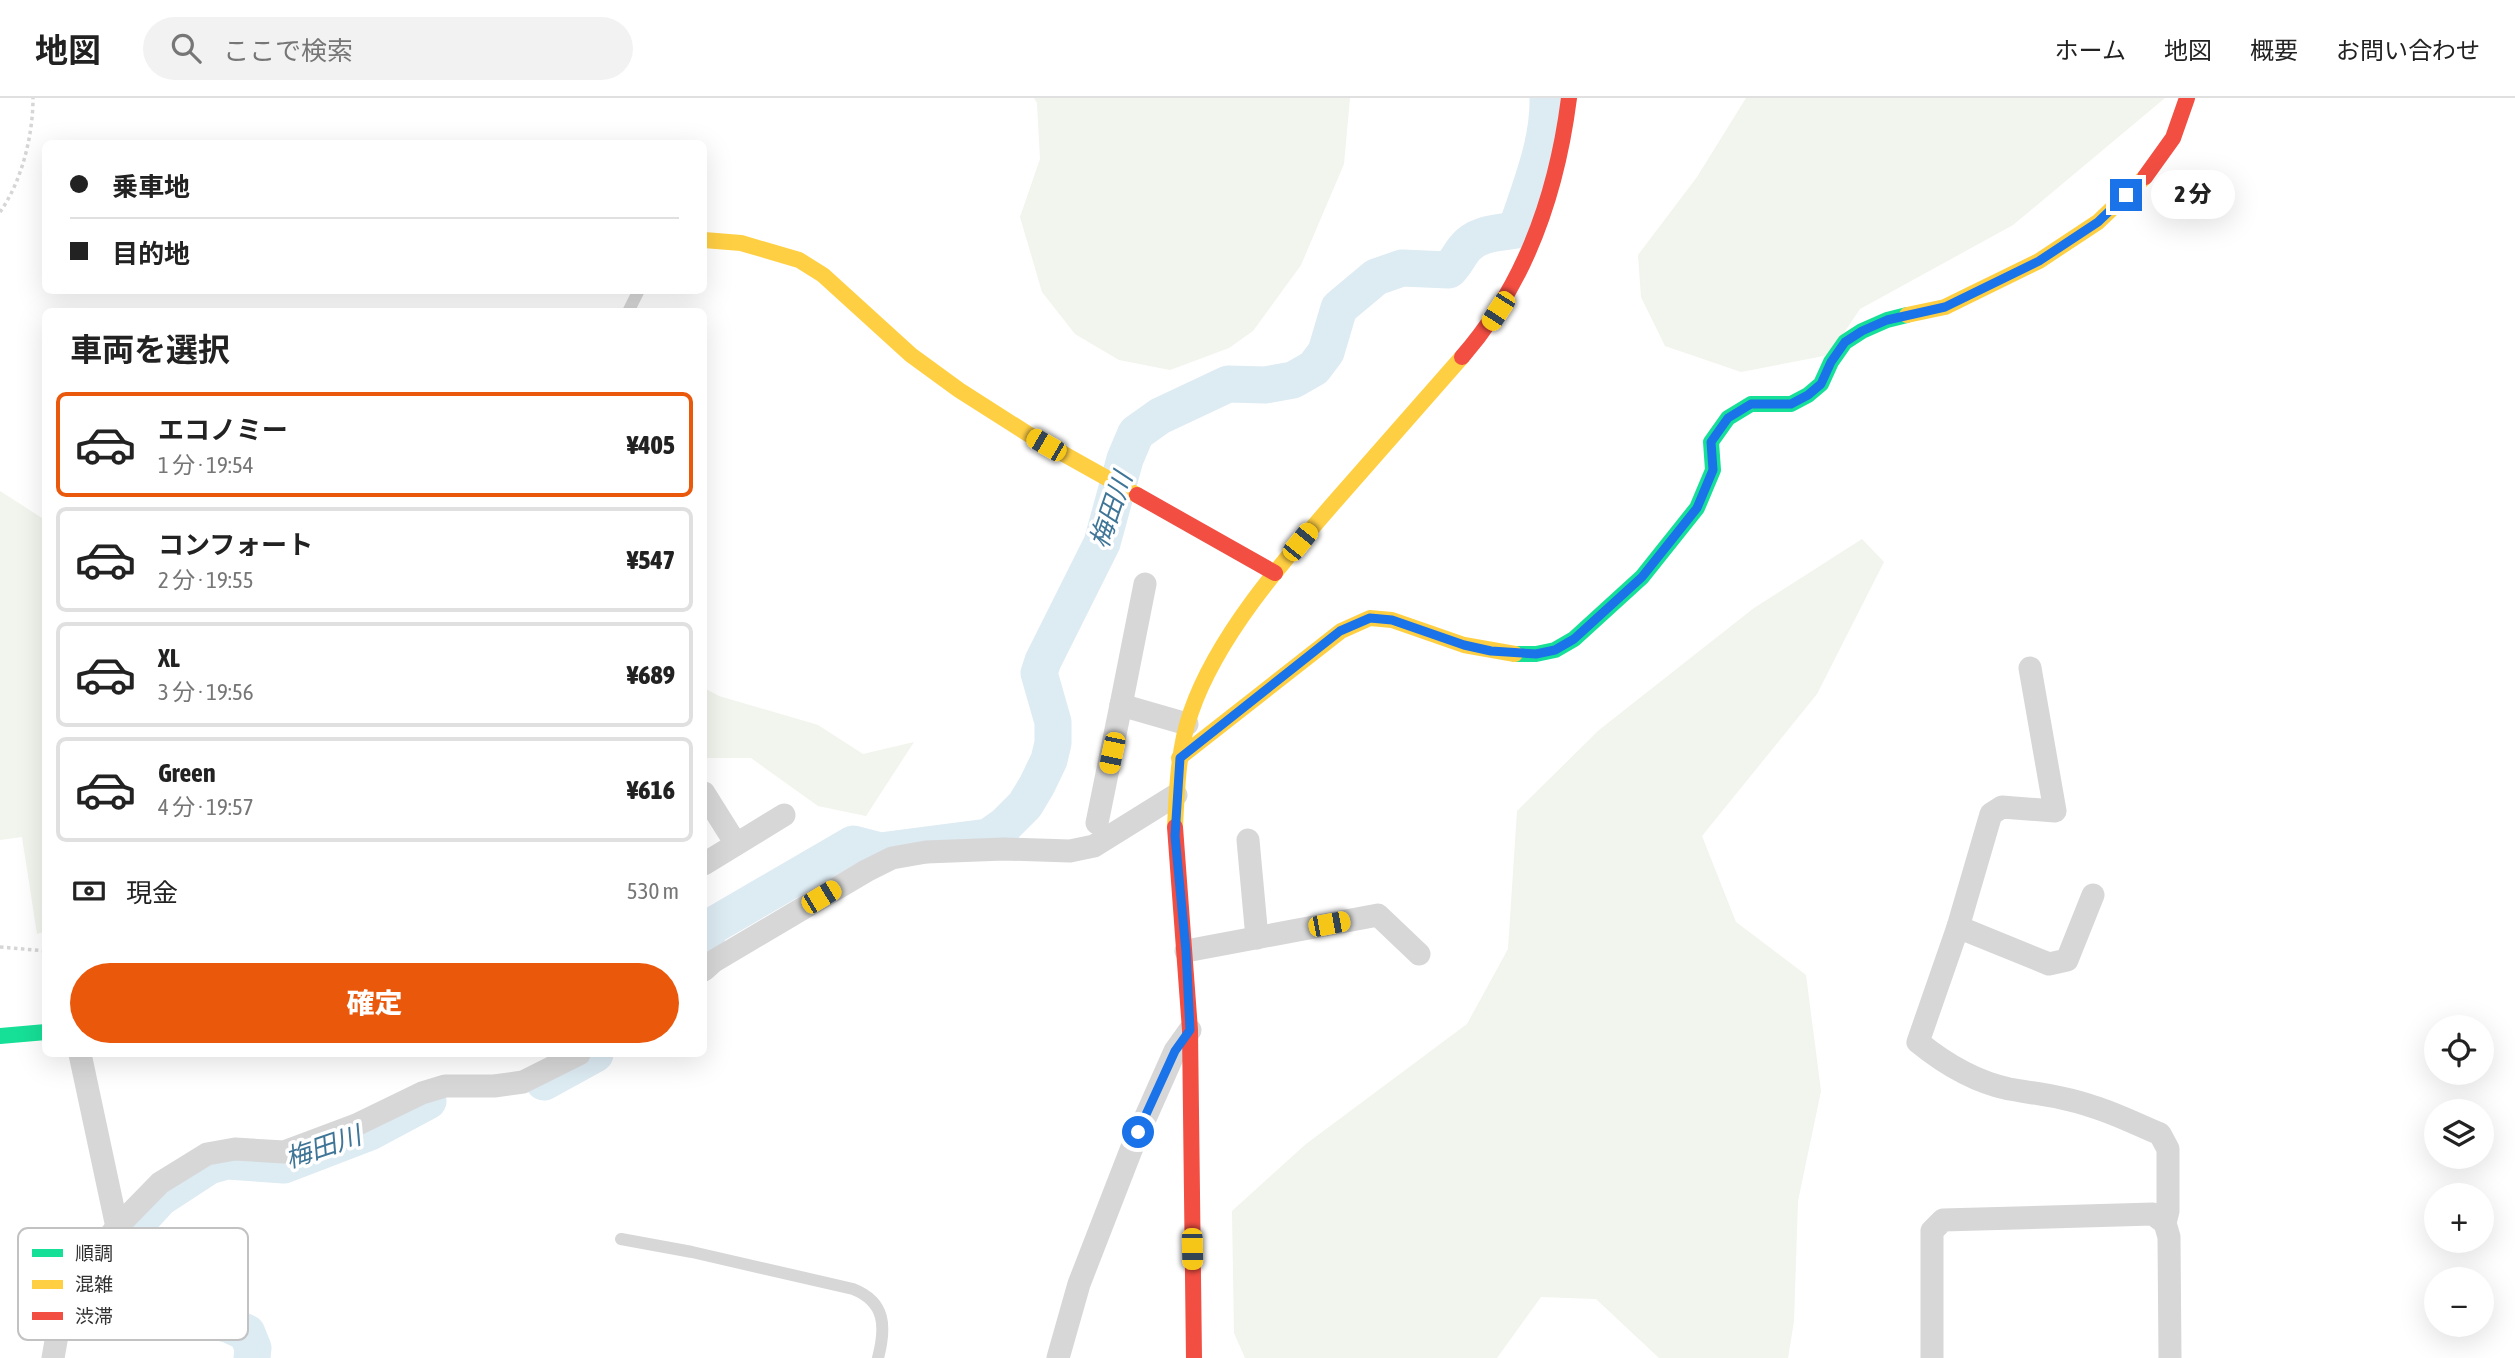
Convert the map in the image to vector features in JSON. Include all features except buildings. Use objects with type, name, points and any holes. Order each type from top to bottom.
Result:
[{"type":"street","points":[[1194,1358],[1190,1030],[1186,951],[1175,836],[1180,758],[1189,714],[1210,669],[1245,612],[1312,528],[1483,333],[1498,311],[1535,243],[1548,208],[1566,136],[1569,98]]},
{"type":"street","points":[[1180,758],[1340,631],[1370,618],[1392,620],[1464,645],[1516,654],[1555,650],[1574,639],[1642,577],[1697,508],[1713,470],[1711,442],[1728,418],[1751,404],[1791,404],[1808,395],[1821,384],[1831,362],[1845,342],[1862,331],[1887,320],[1945,307],[2039,261],[2098,222],[2141,182],[2173,138],[2187,98]]},
{"type":"street","points":[[707,240],[741,243],[772,250],[811,267],[911,355],[959,390],[1028,434],[1275,573]]},
{"type":"street","points":[[1097,823],[1145,584]]},
{"type":"street","points":[[2031,668],[2055,811],[2002,807],[1991,814],[1958,927],[1918,1042],[1940,1060],[1981,1080],[2095,1107],[2160,1134],[2168,1149],[2168,1211],[2165,1223],[2169,1237],[2170,1358]]},
{"type":"street","points":[[1121,705],[1187,724]]},
{"type":"street","points":[[707,968],[843,884],[892,858],[926,852],[1069,850],[1094,846],[1176,795]]},
{"type":"street","points":[[707,798],[736,844]]},
{"type":"street","points":[[707,862],[785,815]]},
{"type":"street","points":[[1248,840],[1257,937]]},
{"type":"street","points":[[1958,927],[2049,964],[2067,960],[2093,894]]},
{"type":"street","points":[[1186,951],[1378,915],[1419,954]]},
{"type":"street","points":[[1058,1358],[1079,1283],[1131,1150],[1175,1051],[1190,1030]]},
{"type":"street","points":[[0,1037],[42,1032]]},
{"type":"street","points":[[81,1057],[117,1227]]},
{"type":"street","points":[[117,1227],[160,1183],[207,1154],[235,1149],[284,1152],[356,1125],[422,1093],[445,1086],[494,1086],[523,1082],[573,1057]]},
{"type":"street","points":[[1933,1358],[1932,1231],[1942,1220],[2152,1213],[2165,1223]]},
{"type":"street","points":[[53,1358],[56,1340]]},
{"type":"lane","points":[[621,1239],[692,1252],[868,1294],[879,1307],[882,1321],[882,1343],[878,1358]]},
{"type":"path","points":[[0,212],[9,200],[25,151],[33,98]]},
{"type":"path","points":[[0,947],[42,951]]},
{"type":"shaded area","points":[[1034,98],[1350,98],[1344,164],[1301,265],[1253,331],[1229,348],[1170,370],[1119,360],[1075,334],[1042,292],[1020,217],[1040,159],[1037,103]]},
{"type":"shaded area","points":[[1746,98],[2165,98],[2013,225],[1860,309],[1829,355],[1741,372],[1665,346],[1641,297],[1638,255],[1697,177]]},
{"type":"shaded area","points":[[0,491],[42,518],[42,932],[37,934],[22,837],[0,840]]},
{"type":"shaded area","points":[[1862,539],[1884,562],[1817,694],[1702,836],[1736,922],[1806,975],[1821,1091],[1798,1201],[1794,1321],[1788,1358],[1659,1358],[1596,1299],[1541,1297],[1497,1358],[1245,1358],[1234,1333],[1232,1211],[1306,1144],[1467,1024],[1508,949],[1517,811],[1599,730],[1754,608]]},
{"type":"shaded area","points":[[707,690],[719,696],[818,725],[863,754],[914,742],[866,816],[818,806],[751,758],[707,758]]},
{"type":"waterway","name":"梅田川","points":[[707,934],[712,926],[853,844],[880,851],[988,837],[1005,825],[1025,805],[1049,760],[1053,743],[1053,722],[1039,673],[1102,543],[1125,459],[1136,433],[1160,416],[1228,384],[1265,385],[1293,380],[1314,368],[1326,352],[1339,308],[1376,277],[1402,268],[1449,270],[1465,248],[1476,239],[1488,234],[1516,230],[1542,148],[1548,98]]},
{"type":"waterway","name":"梅田川","points":[[544,1082],[590,1057]]},
{"type":"waterway","name":"梅田川","points":[[133,1228],[160,1198],[209,1166],[227,1161],[284,1165],[370,1132],[428,1101]]},
{"type":"waterway","name":"梅田川","points":[[248,1336],[253,1348],[252,1358]]},
{"type":"traffic: fast","points":[[1515,654],[1555,650],[1574,639],[1642,577],[1697,508],[1713,470],[1711,442],[1728,418],[1751,404],[1791,404],[1808,395],[1821,384],[1831,362],[1845,342],[1887,320],[1907,315]]},
{"type":"traffic: fast","points":[[0,1036],[42,1032]]},
{"type":"traffic: slow","points":[[1907,315],[1945,307],[2039,261],[2098,222],[2145,177]]},
{"type":"traffic: slow","points":[[707,240],[741,243],[799,260],[823,275],[911,355],[959,390],[1028,434],[1137,495]]},
{"type":"traffic: slow","points":[[1175,827],[1183,740],[1191,712],[1203,683],[1235,626],[1318,521],[1462,357]]},
{"type":"traffic: slow","points":[[1179,758],[1341,631],[1370,618],[1392,620],[1464,645],[1515,654]]},
{"type":"traffic: jam","points":[[1462,357],[1504,299],[1535,236],[1556,168],[1569,98]]},
{"type":"traffic: jam","points":[[2145,177],[2173,138],[2187,98]]},
{"type":"traffic: jam","points":[[1137,495],[1275,573]]},
{"type":"traffic: jam","points":[[1175,827],[1190,1030],[1194,1358]]},
{"type":"route","points":[[1138,1132],[1175,1051],[1190,1030],[1186,951],[1175,836],[1180,758],[1340,631],[1370,618],[1392,620],[1464,645],[1516,654],[1555,650],[1574,639],[1642,577],[1697,508],[1713,470],[1711,442],[1728,418],[1751,404],[1791,404],[1808,395],[1821,384],[1831,362],[1845,342],[1862,331],[1887,320],[1945,307],[2039,261],[2098,222],[2126,195]]}]
